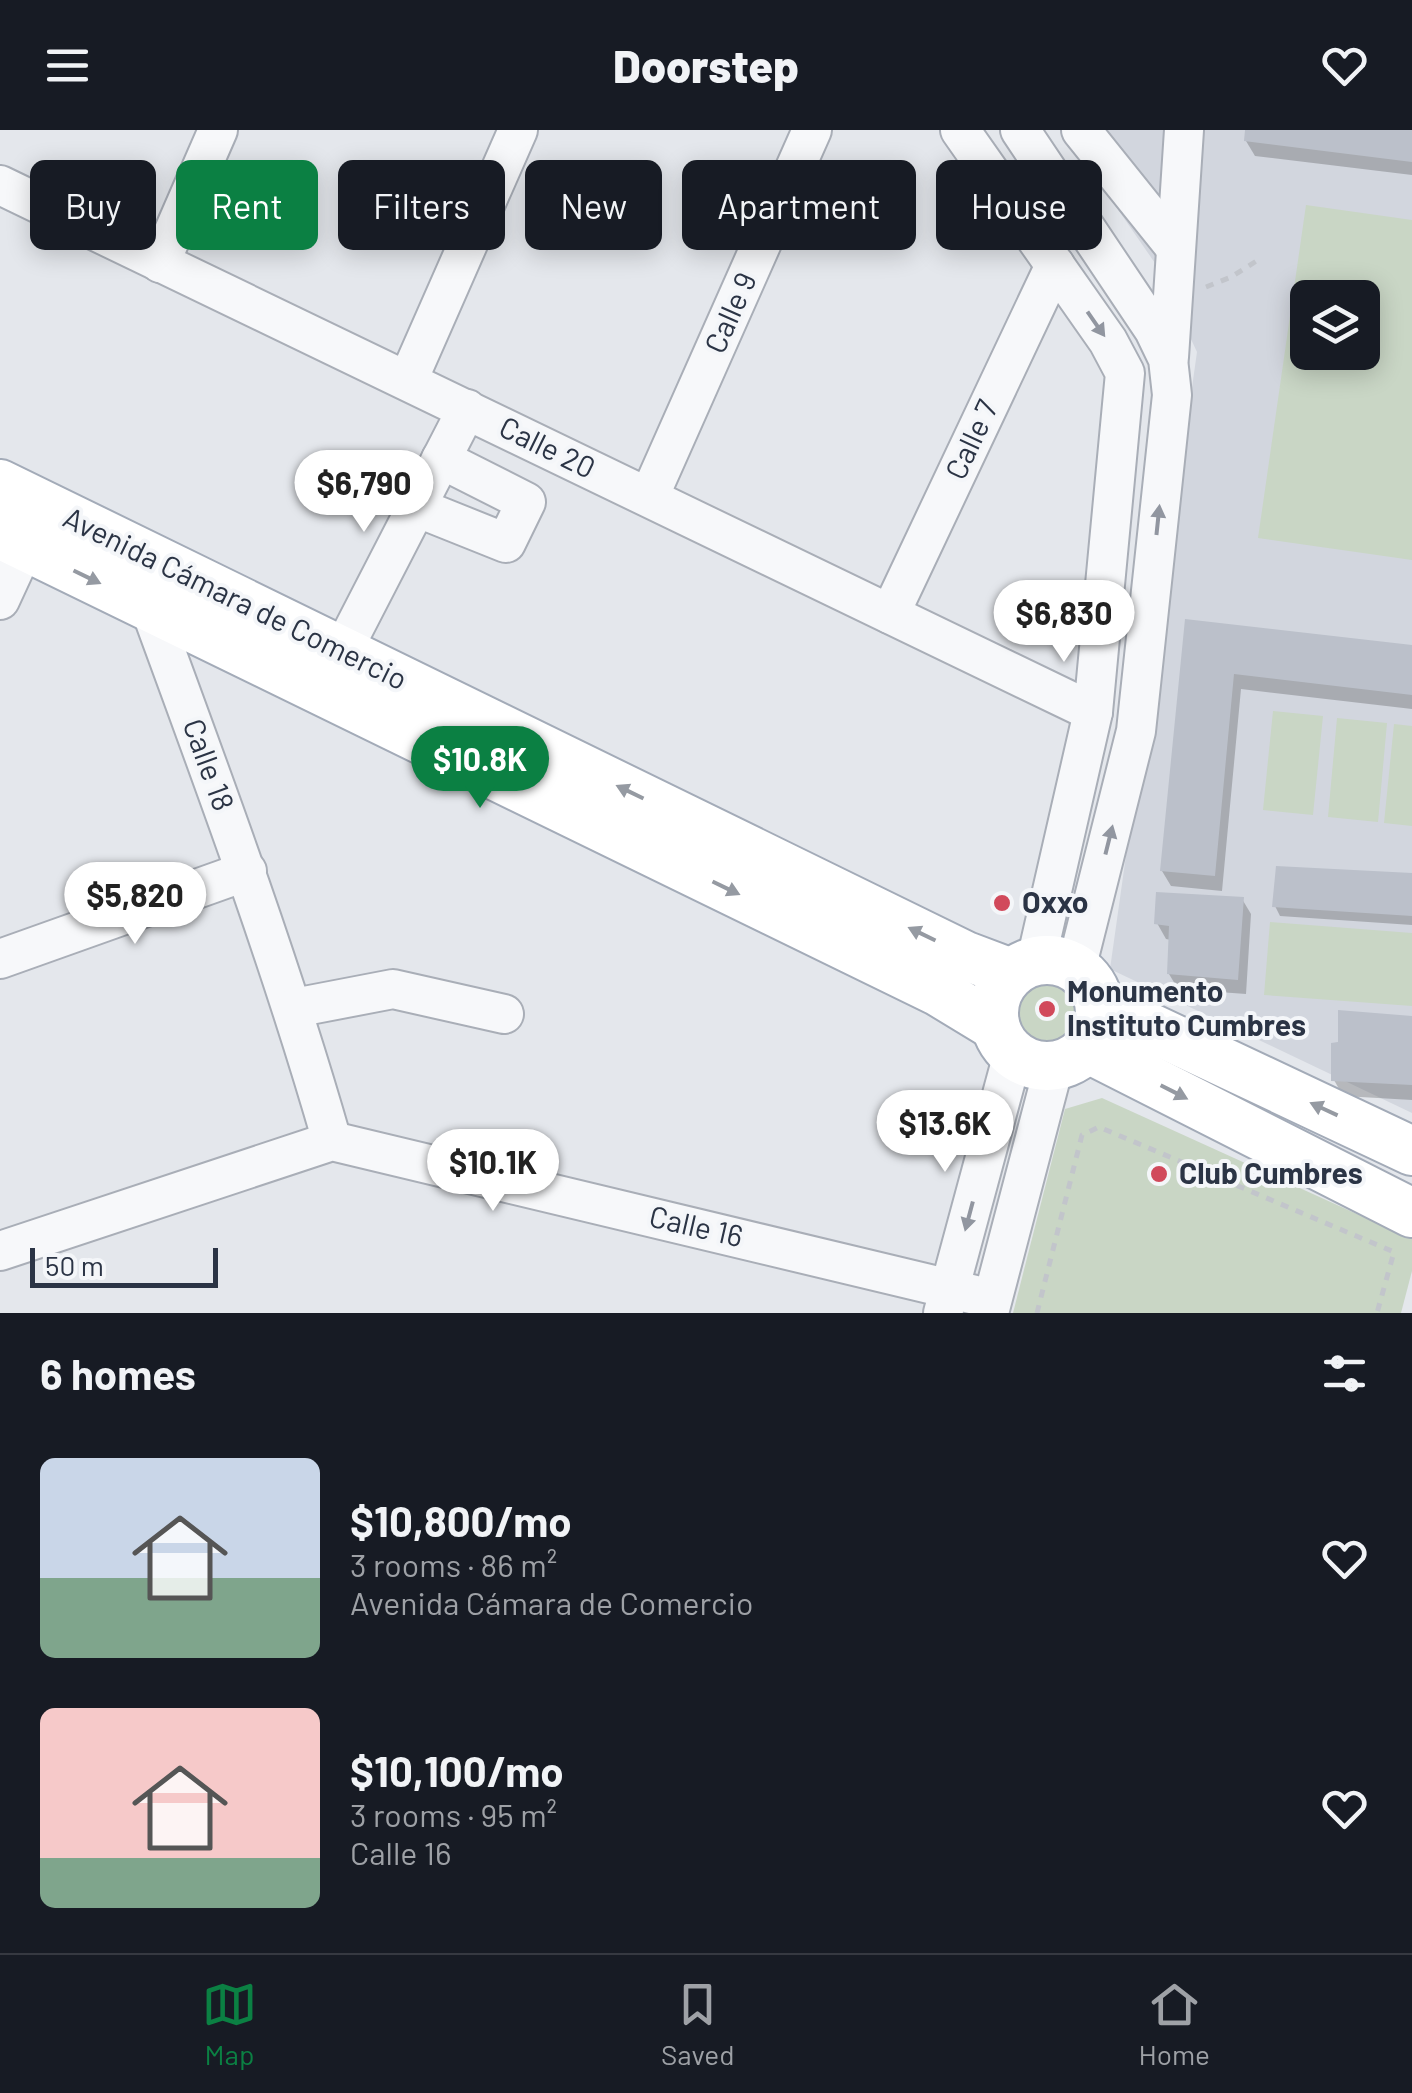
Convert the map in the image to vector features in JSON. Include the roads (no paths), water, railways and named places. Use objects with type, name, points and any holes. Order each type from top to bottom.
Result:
[{"type":"main road","name":"Avenida Cámara de Comercio","points":[[0,484],[23,529],[150,608],[332,671],[966,956],[1046,1013],[1412,1213]]},
{"type":"main road","name":"Avenida Cámara de Comercio","points":[[23,529],[152,559],[332,671]]},
{"type":"main road","name":"Avenida Cámara de Comercio","points":[[1046,1013],[1412,1151]]},
{"type":"street","points":[[160,263],[218,130]]},
{"type":"street","points":[[408,380],[518,130]]},
{"type":"street","name":"Calle 9","points":[[649,496],[812,130]]},
{"type":"street","points":[[960,130],[1126,372],[1094,712],[1046,1013],[990,1306]]},
{"type":"street","points":[[1020,130],[1040,160]]},
{"type":"street","points":[[946,1300],[1046,1013],[1136,730],[1172,395],[1168,359],[1184,130]]},
{"type":"street","points":[[1092,143],[1174,246]]},
{"type":"street","name":"Calle 20","points":[[0,185],[1094,712]]},
{"type":"street","points":[[1101,250],[1154,330],[1168,359]]},
{"type":"street","name":"Calle 7","points":[[890,614],[1055,265]]},
{"type":"street","points":[[332,671],[467,409]]},
{"type":"street","points":[[416,507],[506,543],[526,502],[441,459]]},
{"type":"street","points":[[0,600],[23,529]]},
{"type":"street","name":"Calle 18","points":[[152,559],[150,608],[294,1008],[332,1141]]},
{"type":"street","points":[[1103,615],[1148,617]]},
{"type":"street","points":[[0,959],[247,871]]},
{"type":"street","points":[[294,1008],[394,990],[504,1014]]},
{"type":"street","points":[[0,1251],[332,1141]]},
{"type":"street","name":"Calle 16","points":[[332,1141],[946,1300],[990,1306]]},
{"type":"place","name":"Oxxo","points":[[1002,903]]},
{"type":"place","name":"Monumento Instituto Cumbres","points":[[1047,1009]]},
{"type":"place","name":"Club Cumbres","points":[[1159,1174]]}]
